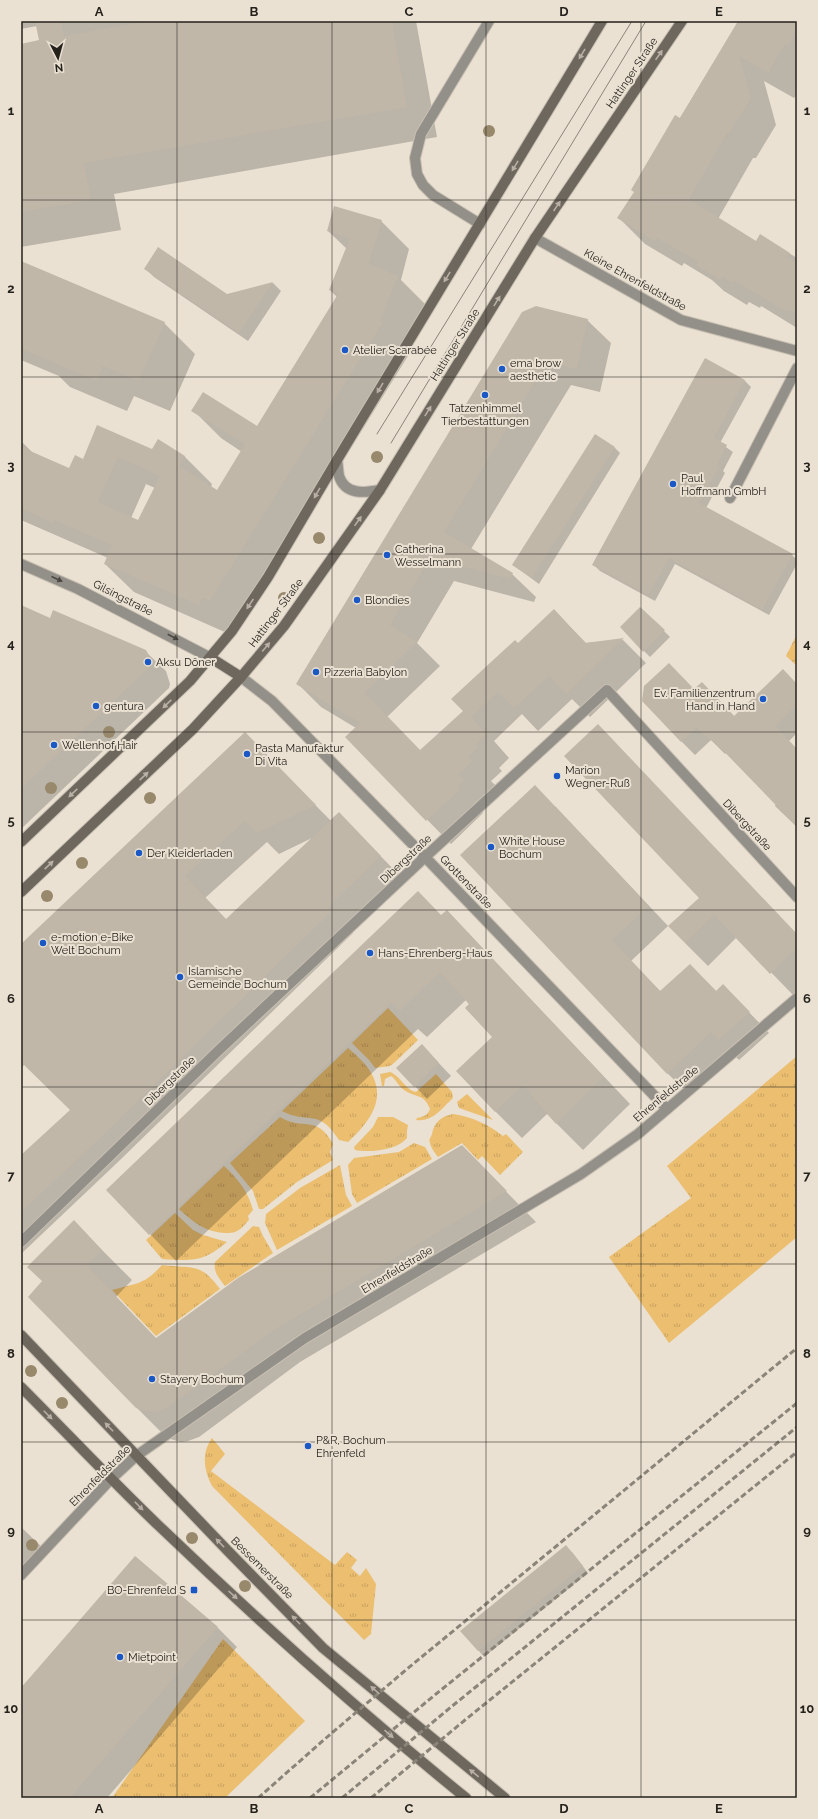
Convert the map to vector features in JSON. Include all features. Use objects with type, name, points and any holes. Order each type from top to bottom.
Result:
[{"type":"main road","points":[[21,842],[168,704],[211,658],[232,631],[268,577],[602,21]]},
{"type":"main road","name":"Hattinger Straße","points":[[21,892],[172,750],[242,677],[284,626],[380,490],[535,238],[682,21]]},
{"type":"main road","points":[[211,658],[242,677]]},
{"type":"main road","name":"Bessemerstraße","points":[[21,1335],[136,1456],[323,1648],[505,1798]]},
{"type":"main road","points":[[21,1387],[111,1479],[174,1540],[307,1662],[466,1798]]},
{"type":"street","points":[[480,224],[434,195],[423,185],[417,174],[415,158],[421,134],[489,21]]},
{"type":"street","name":"Kleine Ehrenfeldstraße","points":[[535,238],[680,320],[797,351]]},
{"type":"street","points":[[730,498],[797,368]]},
{"type":"street","points":[[337,460],[339,476],[345,486],[354,492],[363,493],[380,490]]},
{"type":"street","name":"Gilsingstraße","points":[[21,564],[78,589],[211,658]]},
{"type":"street","name":"Grottenstraße","points":[[242,677],[272,701],[425,857],[667,1109]]},
{"type":"street","name":"Dibergstraße","points":[[21,1242],[219,1050],[425,857],[607,690],[797,897]]},
{"type":"street","name":"Ehrenfeldstraße","points":[[21,1575],[111,1479],[136,1456],[305,1338],[582,1174],[638,1134],[797,998]]},
{"type":"green space","points":[[797,634],[797,666],[786,656]]},
{"type":"green space","points":[[388,1008],[418,1040],[390,1066],[375,1068],[352,1043]]},
{"type":"green space","points":[[348,1048],[368,1068],[377,1089],[377,1099],[370,1117],[348,1142],[339,1140],[332,1130],[319,1120],[299,1117],[282,1111]]},
{"type":"green space","points":[[797,1056],[797,1237],[669,1343],[609,1257],[691,1198],[667,1166]]},
{"type":"green space","points":[[390,1072],[409,1089],[416,1092],[436,1074],[452,1092],[453,1098],[432,1117],[416,1120],[417,1118],[428,1113],[430,1109],[428,1104],[422,1098],[400,1087],[391,1076],[385,1079],[384,1086],[382,1086],[380,1074]]},
{"type":"green space","points":[[467,1094],[493,1120],[459,1108],[457,1102]]},
{"type":"green space","points":[[453,1114],[480,1122],[503,1136],[506,1134],[523,1152],[500,1175],[482,1156],[478,1160],[462,1143],[438,1157],[431,1147],[429,1139],[439,1120],[445,1116]]},
{"type":"green space","points":[[280,1117],[288,1121],[309,1124],[321,1129],[333,1144],[330,1152],[333,1160],[297,1182],[263,1209],[259,1209],[253,1191],[230,1163]]},
{"type":"green space","points":[[378,1117],[393,1117],[408,1125],[407,1138],[397,1145],[383,1150],[355,1150],[354,1147],[373,1127]]},
{"type":"green space","points":[[414,1143],[425,1147],[432,1159],[357,1203],[352,1194],[348,1165],[354,1158],[399,1152]]},
{"type":"green space","points":[[340,1165],[346,1195],[352,1206],[277,1250],[265,1223],[266,1214],[300,1188]]},
{"type":"green space","points":[[224,1166],[242,1186],[253,1210],[248,1216],[249,1220],[239,1230],[231,1233],[211,1231],[200,1226],[179,1209]]},
{"type":"green space","points":[[175,1213],[193,1230],[203,1235],[227,1242],[219,1249],[197,1259],[162,1259],[146,1240]]},
{"type":"green space","points":[[253,1226],[259,1227],[273,1253],[225,1286],[216,1272],[215,1262]]},
{"type":"green space","points":[[162,1265],[195,1268],[207,1274],[220,1289],[156,1336],[112,1290],[145,1280],[156,1272]]},
{"type":"green space","points":[[212,1438],[225,1454],[211,1471],[335,1565],[347,1552],[357,1560],[351,1568],[360,1576],[366,1568],[376,1584],[371,1634],[364,1640],[212,1486],[207,1474],[205,1456],[206,1450]]},
{"type":"green space","points":[[223,1639],[305,1721],[225,1798],[112,1798]]},
{"type":"building","points":[[35,21],[61,21],[64,36],[149,21],[392,21],[407,107],[84,163],[91,200],[21,212],[21,44],[39,40]]},
{"type":"building","points":[[738,21],[797,21],[797,31],[788,46],[785,44],[768,73],[739,56],[751,98],[730,132],[727,133],[689,199],[756,241],[760,234],[790,253],[787,257],[797,263],[797,314],[788,309],[787,312],[735,281],[733,283],[722,277],[720,280],[696,265],[699,262],[657,238],[655,241],[617,218],[634,192],[631,190],[675,115],[680,118]]},
{"type":"building","points":[[334,206],[382,220],[369,264],[398,276],[380,321],[383,322],[210,601],[202,598],[199,605],[104,564],[112,545],[54,520],[53,523],[21,508],[21,447],[69,468],[75,455],[83,459],[97,425],[152,449],[158,439],[185,456],[179,466],[217,490],[245,444],[191,411],[203,392],[257,426],[338,294],[329,290],[350,238],[327,231]],"holes":[[[118,457],[160,476],[138,520],[98,502]]]},
{"type":"building","points":[[158,247],[227,294],[273,282],[239,333],[144,269]]},
{"type":"building","points":[[21,261],[165,322],[139,381],[103,366],[97,381],[21,349]]},
{"type":"building","points":[[536,306],[588,319],[577,369],[547,362],[444,532],[513,573],[510,579],[430,558],[390,625],[417,642],[365,693],[420,750],[463,711],[451,699],[515,640],[518,643],[554,609],[585,643],[624,638],[566,694],[549,676],[514,708],[498,692],[471,717],[487,734],[476,744],[479,747],[468,757],[472,761],[459,774],[465,780],[458,786],[461,789],[426,821],[345,737],[360,723],[296,684],[522,312]]},
{"type":"building","name":"Paul Hoffmann GmbH","points":[[705,358],[745,380],[714,438],[727,445],[717,465],[720,466],[699,503],[793,554],[762,610],[669,558],[648,595],[592,565]]},
{"type":"building","points":[[595,434],[615,447],[532,578],[512,565]]},
{"type":"building","points":[[21,605],[50,618],[53,610],[146,650],[150,663],[149,668],[21,789]]},
{"type":"building","points":[[640,607],[665,630],[643,652],[620,627]]},
{"type":"building","points":[[669,663],[694,689],[702,682],[734,716],[783,669],[797,684],[797,705],[775,726],[797,749],[797,827],[712,739],[711,741],[696,727],[681,742],[642,701],[644,686]]},
{"type":"building","points":[[598,724],[797,934],[797,948],[770,974],[714,915],[685,943],[668,926],[699,898],[564,756]]},
{"type":"building","points":[[245,732],[316,805],[257,833],[245,821],[185,876],[226,919],[339,812],[381,856],[328,907],[332,911],[97,1141],[21,1212],[21,1155],[70,1110],[21,1062],[21,944]]},
{"type":"building","points":[[535,785],[649,906],[612,940],[660,991],[690,964],[716,991],[723,984],[750,1012],[718,1040],[711,1032],[667,1074],[460,855]]},
{"type":"building","points":[[418,891],[441,915],[447,910],[604,1077],[556,1124],[523,1085],[495,1112],[456,1071],[492,1037],[465,1008],[469,1004],[440,972],[400,1011],[391,1003],[149,1235],[106,1190]]},
{"type":"building","points":[[422,1044],[439,1063],[414,1087],[396,1068]]},
{"type":"building","points":[[462,1145],[507,1191],[271,1332],[169,1407],[158,1412],[150,1412],[136,1408],[28,1297],[42,1281],[27,1267],[74,1220],[102,1250],[87,1266],[156,1338],[238,1278]]},
{"type":"building","points":[[566,1545],[583,1566],[478,1651],[460,1631]]},
{"type":"building","name":"Mietpoint","points":[[135,1556],[218,1627],[70,1798],[21,1798],[21,1688]]},
{"type":"tram line","points":[[377,434],[632,21]]},
{"type":"tram line","points":[[391,443],[646,21]]},
{"type":"railway","points":[[258,1798],[407,1669],[797,1348]]},
{"type":"railway","points":[[310,1798],[436,1694],[797,1403]]},
{"type":"railway","points":[[342,1798],[451,1707],[797,1427]]},
{"type":"railway","points":[[371,1798],[465,1720],[797,1452]]},
{"type":"place","name":"Atelier Scarabée","points":[[345,350]]},
{"type":"place","name":"ema brow aesthetic","points":[[502,369]]},
{"type":"place","name":"Tatzenhimmel Tierbestattungen","points":[[485,395]]},
{"type":"place","name":"Paul Hoffmann GmbH","points":[[673,484]]},
{"type":"place","name":"Catherina Wesselmann","points":[[387,555]]},
{"type":"place","name":"Blondies","points":[[357,600]]},
{"type":"place","name":"Aksu Döner","points":[[148,662]]},
{"type":"place","name":"Pizzeria Babylon","points":[[316,672]]},
{"type":"place","name":"Ev. Familienzentrum Hand in Hand","points":[[763,699]]},
{"type":"place","name":"gentura","points":[[96,706]]},
{"type":"place","name":"Wellenhof Hair","points":[[54,745]]},
{"type":"place","name":"Pasta Manufaktur Di Vita","points":[[247,754]]},
{"type":"place","name":"Marion Wegner-Ruß","points":[[557,776]]},
{"type":"place","name":"White House Bochum","points":[[491,847]]},
{"type":"place","name":"Der Kleiderladen","points":[[139,853]]},
{"type":"place","name":"e-motion e-Bike Welt Bochum","points":[[43,943]]},
{"type":"place","name":"Hans-Ehrenberg-Haus","points":[[370,953]]},
{"type":"place","name":"Islamische Gemeinde Bochum","points":[[180,977]]},
{"type":"place","name":"Stayery Bochum","points":[[152,1379]]},
{"type":"place","name":"P&R, Bochum Ehrenfeld","points":[[308,1446]]},
{"type":"place","name":"BO-Ehrenfeld S","points":[[194,1590]]},
{"type":"place","name":"Mietpoint","points":[[120,1657]]}]
